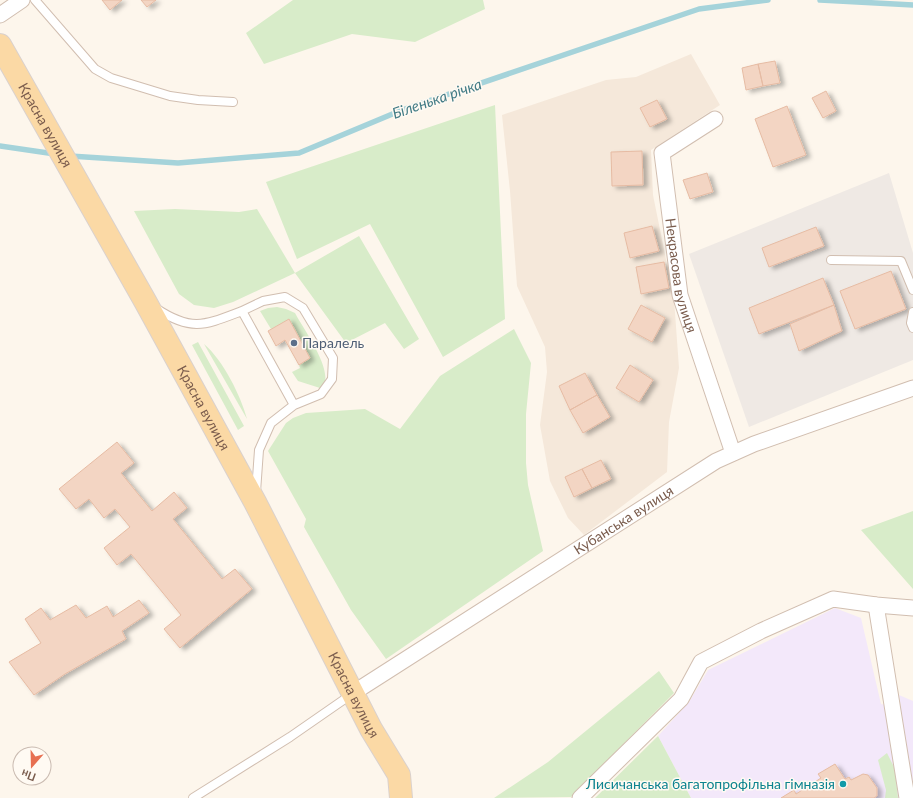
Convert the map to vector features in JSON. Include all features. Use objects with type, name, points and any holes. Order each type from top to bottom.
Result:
[{"type":"main road","name":"Красна вулиця","points":[[0,45],[145,301],[255,502],[371,729],[399,775],[401,798]]},
{"type":"street","points":[[0,15],[22,0]]},
{"type":"street","name":"Некрасова вулиця","points":[[715,120],[662,153],[680,295],[733,453]]},
{"type":"street","name":"Кубанська вулиця","points":[[353,693],[716,461],[733,453],[913,388]]},
{"type":"street","points":[[580,798],[681,699],[701,662],[760,631],[833,599],[876,606],[913,608]]},
{"type":"street","points":[[876,606],[880,640],[907,798]]},
{"type":"lane","points":[[34,0],[95,69],[111,78],[170,96],[198,100],[233,102]]},
{"type":"lane","points":[[831,260],[901,261],[913,290]]},
{"type":"lane","points":[[145,301],[169,317],[195,326],[218,320],[263,301],[285,297],[303,308],[333,358],[332,379],[321,394],[294,405],[271,422],[259,450],[255,502]]},
{"type":"lane","points":[[242,311],[294,405]]},
{"type":"lane","points":[[913,312],[911,323],[913,328]]},
{"type":"lane","points":[[193,798],[290,737],[353,693]]},
{"type":"shaded area","points":[[691,54],[720,105],[651,150],[653,195],[674,299],[679,368],[669,422],[667,472],[584,535],[568,518],[550,481],[540,425],[547,372],[545,347],[517,286],[510,191],[502,115],[606,80],[636,77]]},
{"type":"shaded area","points":[[889,173],[913,253],[913,360],[749,427],[689,254]]},
{"type":"shaded area","name":"Лисичанська багатопрофільна гімназія","points":[[835,608],[861,618],[881,704],[901,708],[899,695],[913,701],[913,798],[691,798],[658,736],[689,702],[708,670]]},
{"type":"green space","points":[[293,0],[483,0],[485,9],[415,42],[352,34],[264,64],[246,33]]},
{"type":"green space","points":[[495,105],[505,319],[443,357],[370,224],[297,259],[266,182]]},
{"type":"green space","points":[[175,209],[239,212],[257,209],[295,273],[233,302],[214,308],[194,305],[179,294],[134,211]]},
{"type":"green space","points":[[359,236],[419,339],[404,349],[385,323],[346,343],[295,273]]},
{"type":"green space","points":[[277,307],[295,313],[311,340],[322,363],[325,374],[325,382],[320,388],[298,381],[292,372],[300,368],[299,365],[310,358],[289,320],[271,329],[260,311]]},
{"type":"green space","points":[[514,329],[531,363],[526,414],[526,463],[528,485],[543,551],[386,659],[351,610],[304,527],[306,519],[268,451],[286,423],[293,418],[306,413],[365,409],[400,429],[440,376]]},
{"type":"green space","points":[[198,342],[244,426],[238,430],[192,345]]},
{"type":"green space","points":[[204,344],[218,359],[236,389],[247,419]]},
{"type":"green space","points":[[913,511],[913,589],[861,530]]},
{"type":"green space","points":[[659,671],[674,693],[571,797],[494,798],[548,762]]},
{"type":"green space","points":[[658,736],[691,798],[595,798]]},
{"type":"green space","points":[[887,753],[895,769],[898,798],[885,798],[886,790],[878,760]]},
{"type":"building","points":[[102,0],[122,0],[110,10]]},
{"type":"building","points":[[141,0],[156,0],[147,7]]},
{"type":"building","points":[[775,61],[780,83],[763,86],[758,64]]},
{"type":"building","points":[[758,64],[763,86],[746,90],[742,68]]},
{"type":"building","points":[[826,91],[836,111],[823,118],[812,98]]},
{"type":"building","points":[[657,100],[667,119],[650,127],[640,108]]},
{"type":"building","points":[[787,106],[806,155],[773,167],[755,119]]},
{"type":"building","points":[[642,151],[643,185],[612,186],[611,152]]},
{"type":"building","points":[[707,173],[713,192],[690,199],[683,180]]},
{"type":"building","points":[[652,226],[659,251],[630,258],[624,233]]},
{"type":"building","points":[[816,227],[824,246],[769,267],[762,248]]},
{"type":"building","points":[[664,262],[669,288],[641,294],[636,267]]},
{"type":"building","points":[[891,271],[906,309],[855,329],[840,291]]},
{"type":"building","points":[[823,278],[834,305],[759,334],[749,308]]},
{"type":"building","points":[[641,305],[665,318],[652,342],[628,329]]},
{"type":"building","points":[[834,305],[842,331],[799,351],[790,324]]},
{"type":"building","name":"Паралель","points":[[289,319],[310,358],[299,365],[285,340],[276,346],[268,331]]},
{"type":"building","points":[[630,365],[653,380],[639,402],[616,388]]},
{"type":"building","points":[[585,373],[597,395],[570,410],[559,386]]},
{"type":"building","points":[[597,395],[610,417],[583,433],[570,410]]},
{"type":"building","points":[[117,442],[134,463],[121,473],[152,511],[174,492],[187,508],[173,519],[222,579],[235,569],[252,589],[180,648],[164,629],[181,615],[131,554],[117,565],[104,548],[130,527],[115,509],[104,518],[89,499],[76,509],[59,489]]},
{"type":"building","points":[[601,460],[611,479],[592,488],[582,469]]},
{"type":"building","points":[[582,469],[592,488],[574,497],[565,477]]},
{"type":"building","points":[[139,600],[149,613],[122,631],[126,639],[65,674],[34,695],[9,662],[41,643],[25,619],[41,608],[50,620],[76,605],[86,618],[107,606],[113,617]]},
{"type":"building","name":"Лисичанська багатопрофільна гімназія","points":[[835,764],[845,779],[849,777],[851,780],[863,774],[868,775],[877,788],[877,796],[874,798],[781,798],[794,790],[796,794],[821,778],[818,774]]},
{"type":"waterway","name":"Біленька річка","points":[[70,156],[178,163],[299,153],[402,110],[699,9],[768,0]]},
{"type":"waterway","name":"Біленька річка","points":[[820,0],[913,5]]},
{"type":"waterway","points":[[0,146],[55,154]]},
{"type":"place","name":"Паралель","points":[[294,343]]},
{"type":"place","name":"Лисичанська багатопрофільна гімназія","points":[[843,784]]}]
